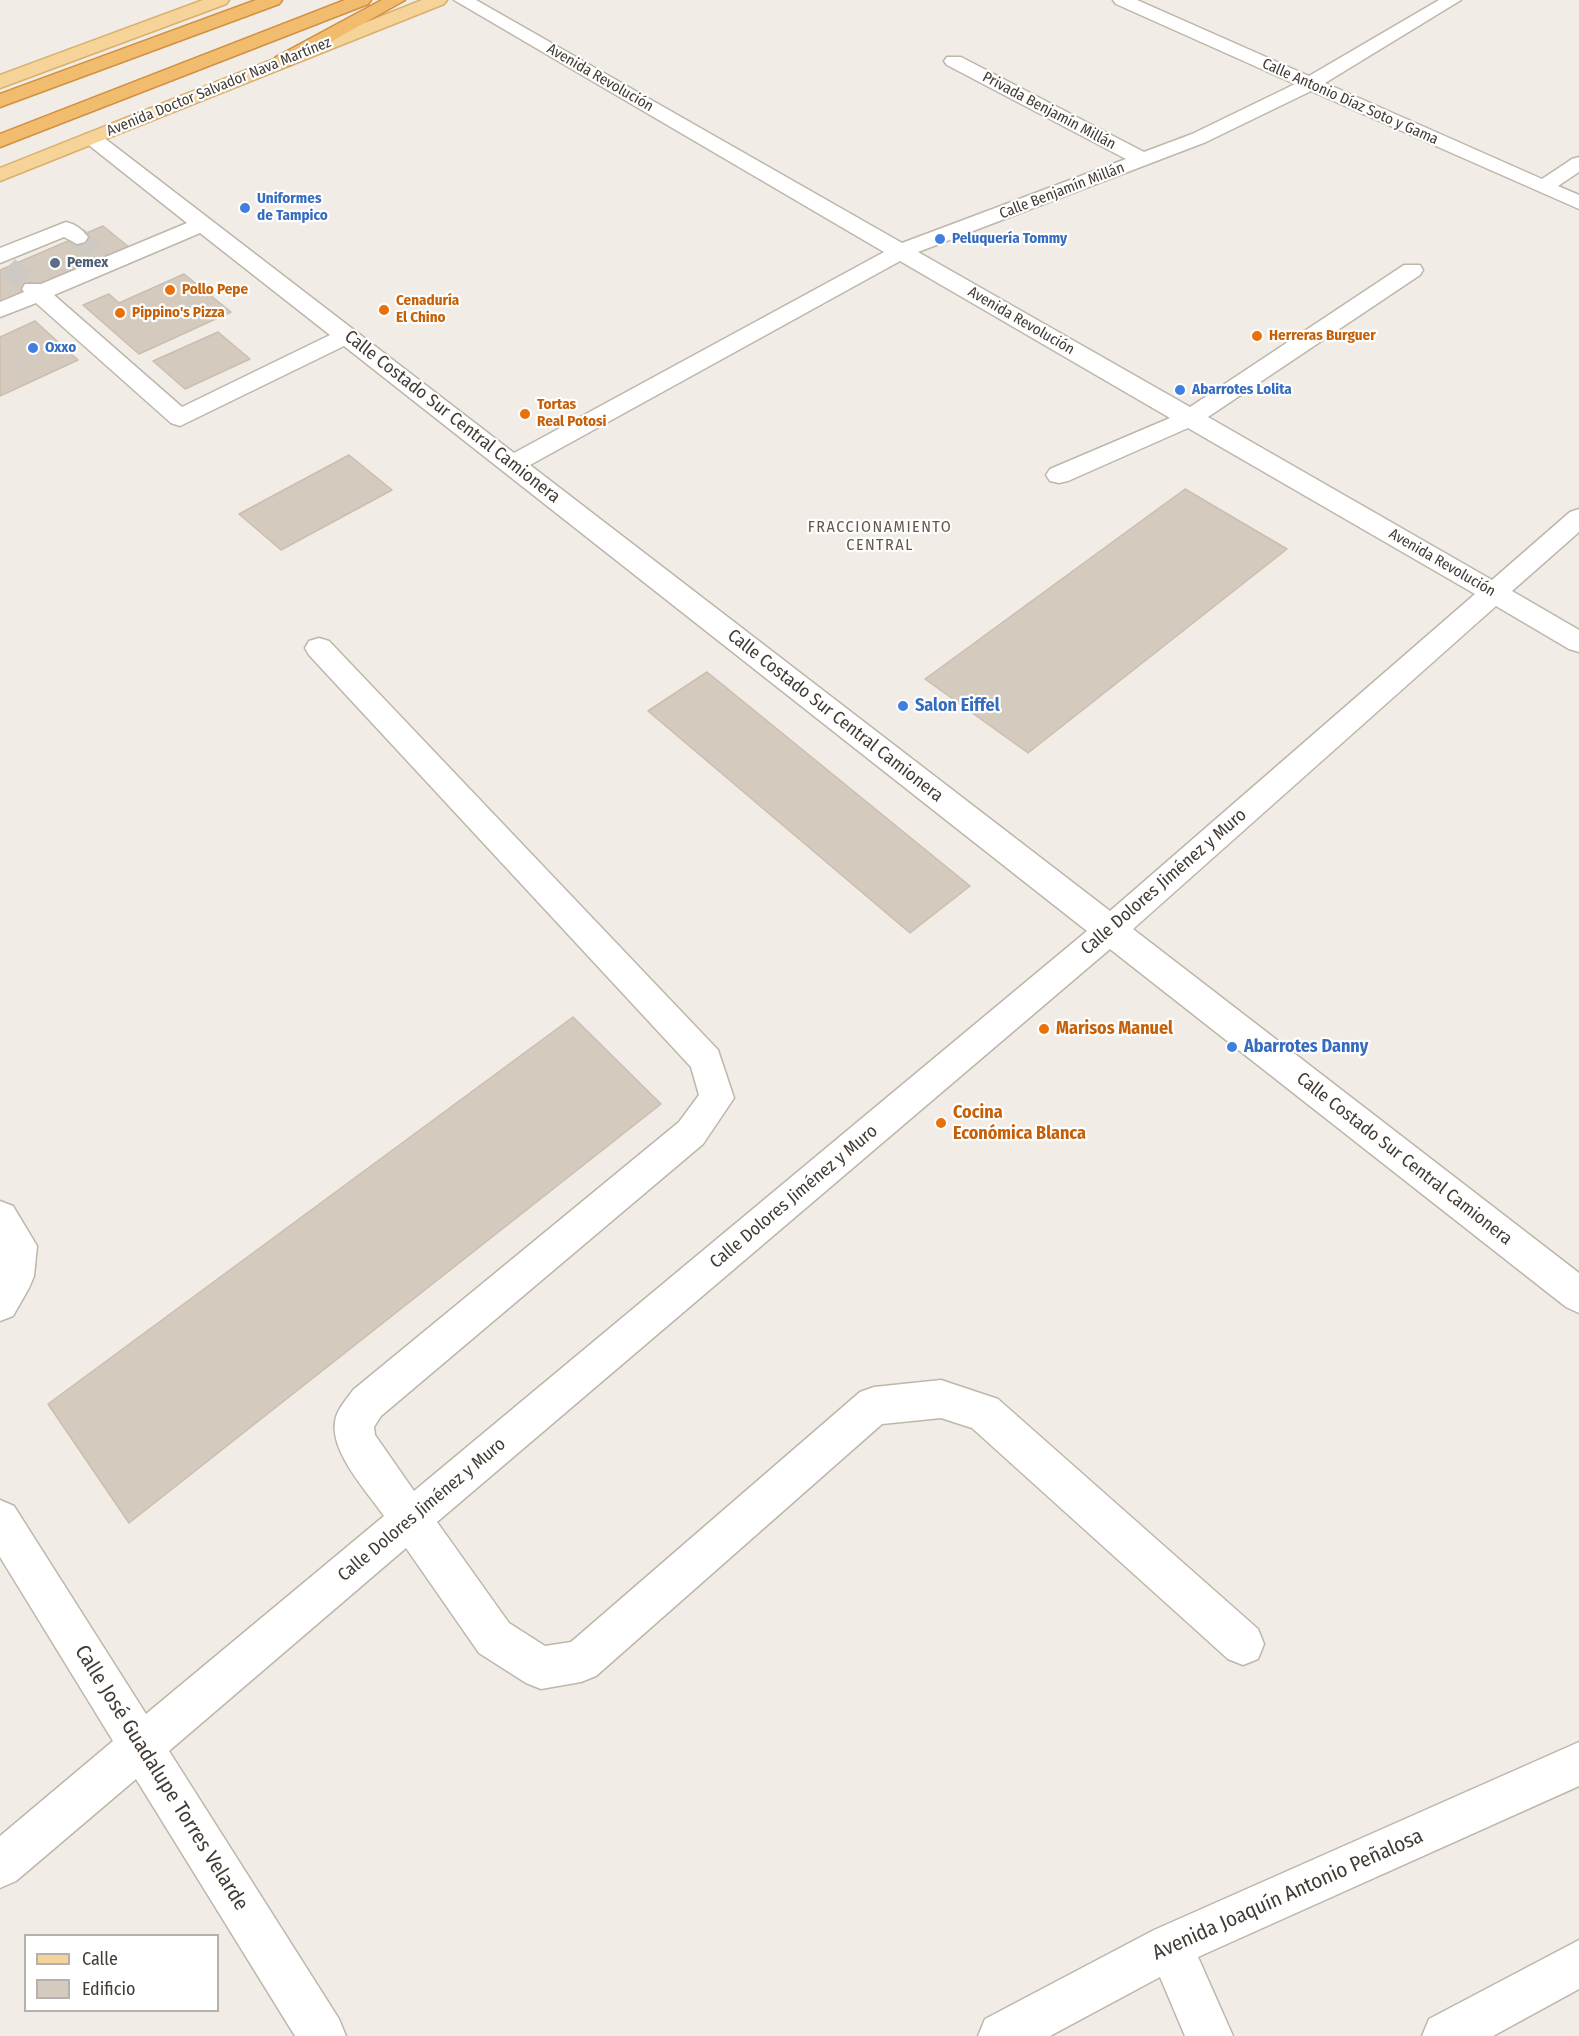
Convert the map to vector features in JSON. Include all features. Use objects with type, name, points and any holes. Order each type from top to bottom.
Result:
[{"type":"highway","points":[[0,101],[273,0]]},
{"type":"highway","name":"Avenida Doctor Salvador Nava Martínez","points":[[0,141],[362,0]]},
{"type":"highway","points":[[283,61],[396,0]]},
{"type":"main road","points":[[2,79],[220,0]]},
{"type":"main road","name":"Avenida Doctor Salvador Nava Martínez","points":[[0,175],[438,0]]},
{"type":"street","name":"Avenida Revolución","points":[[463,0],[1579,642]]},
{"type":"street","name":"Calle Antonio Díaz Soto y Gama","points":[[1122,0],[1579,203]]},
{"type":"street","name":"Calle Benjamín Millán","points":[[512,465],[901,251],[1199,138],[1310,84],[1452,0]]},
{"type":"street","name":"Privada Benjamín Millán","points":[[954,61],[1144,160]]},
{"type":"street","name":"Calle Costado Sur Central Camionera","points":[[92,138],[1579,1295]]},
{"type":"street","points":[[1543,187],[1579,163]]},
{"type":"street","points":[[0,310],[35,291],[105,261],[203,224]]},
{"type":"street","points":[[3,260],[66,228],[77,237]]},
{"type":"street","points":[[1059,475],[1190,418],[1412,270]]},
{"type":"street","points":[[35,291],[180,418],[348,336]]},
{"type":"street","name":"Calle Dolores Jiménez y Muro","points":[[0,1865],[1110,930],[1579,518]]},
{"type":"street","points":[[319,648],[706,1060],[717,1098],[692,1133],[367,1403],[354,1422],[356,1442],[494,1638],[541,1668],[581,1661],[874,1406],[941,1399],[984,1413],[1243,1644]]},
{"type":"street","points":[[0,1218],[19,1246],[16,1276],[0,1303]]},
{"type":"street","name":"Calle José Guadalupe Torres Velarde","points":[[0,1520],[140,1748],[322,2036]]},
{"type":"street","name":"Avenida Joaquín Antonio Peñalosa","points":[[1002,2036],[1170,1946],[1579,1764]]},
{"type":"street","points":[[1170,1946],[1209,2036]]},
{"type":"street","points":[[1458,2033],[1579,1963]]},
{"type":"building","name":"Pemex","points":[[103,226],[129,247],[0,303],[0,270]]},
{"type":"building","points":[[184,274],[231,312],[139,354],[83,305],[109,294],[119,303]]},
{"type":"building","name":"Oxxo","points":[[35,321],[78,360],[0,396],[0,337]]},
{"type":"building","points":[[218,332],[250,359],[185,389],[153,361]]},
{"type":"building","points":[[349,455],[392,490],[281,550],[239,514]]},
{"type":"building","points":[[1185,489],[1287,549],[1028,753],[925,679]]},
{"type":"building","points":[[707,672],[970,886],[910,933],[648,711]]},
{"type":"building","points":[[573,1017],[661,1104],[129,1523],[48,1404]]},
{"type":"tunnel","points":[[77,237],[102,259]]},
{"type":"tunnel","points":[[8,267],[33,289]]},
{"type":"place","name":"Uniformes de Tampico","points":[[245,208]]},
{"type":"place","name":"Peluquería Tommy","points":[[940,239]]},
{"type":"place","name":"Pemex","points":[[55,263]]},
{"type":"place","name":"Pollo Pepe","points":[[170,290]]},
{"type":"place","name":"Cenaduría El Chino","points":[[384,310]]},
{"type":"place","name":"Pippino's Pizza","points":[[120,313]]},
{"type":"place","name":"Herreras Burguer","points":[[1257,336]]},
{"type":"place","name":"Oxxo","points":[[33,348]]},
{"type":"place","name":"Abarrotes Lolita","points":[[1180,390]]},
{"type":"place","name":"Tortas Real Potosi","points":[[525,414]]},
{"type":"place","name":"Salon Eiffel","points":[[903,706]]},
{"type":"place","name":"Marisos Manuel","points":[[1044,1029]]},
{"type":"place","name":"Abarrotes Danny","points":[[1232,1047]]},
{"type":"place","name":"Cocina Económica Blanca","points":[[941,1123]]},
{"type":"district","name":"FRACCIONAMIENTO CENTRAL","points":[[880,537]]}]
